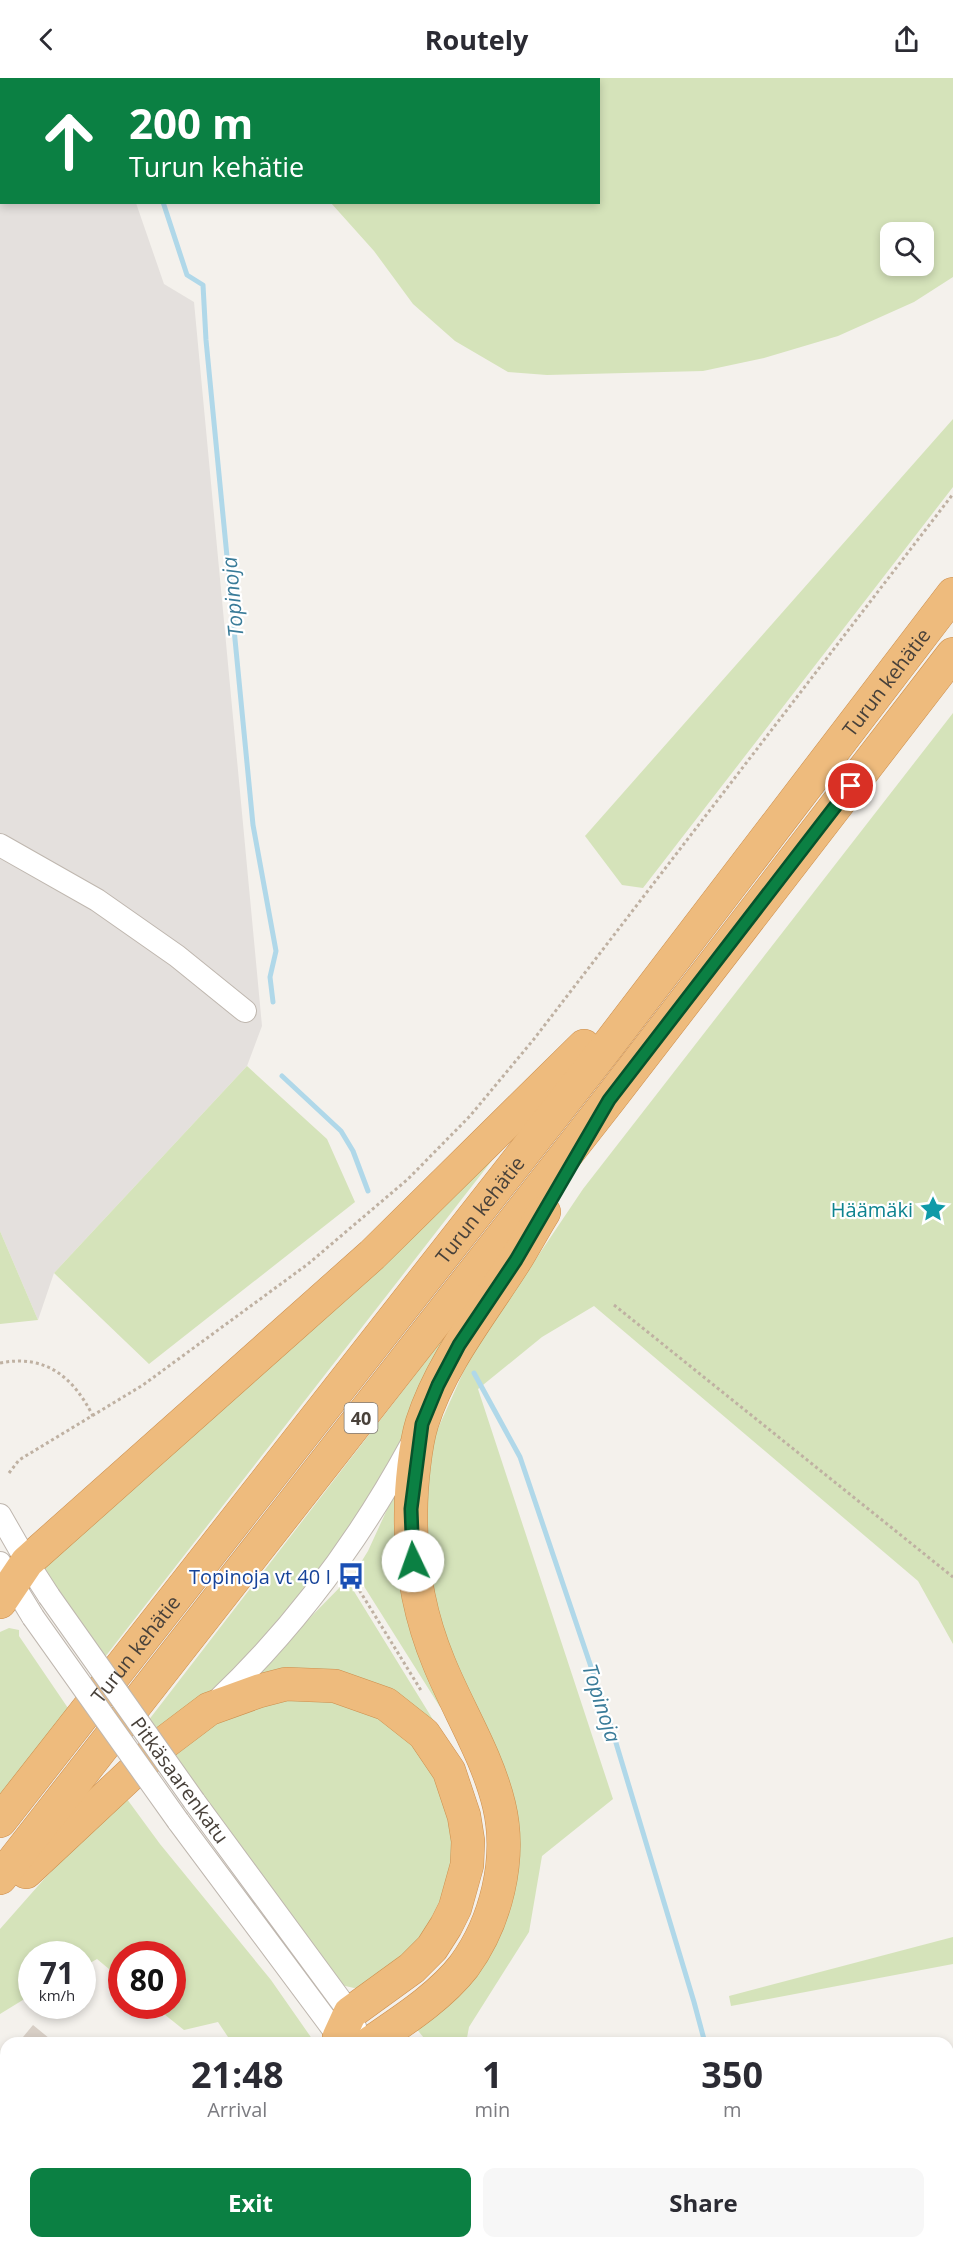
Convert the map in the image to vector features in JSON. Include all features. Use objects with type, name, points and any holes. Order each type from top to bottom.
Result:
[{"type":"highway","name":"Turun kehätie","points":[[0,1821],[627,1019],[953,594]]},
{"type":"highway","name":"Turun kehätie","points":[[0,1878],[609,1100],[953,654]]},
{"type":"highway","points":[[10,1578],[387,1241],[681,949]]},
{"type":"highway","points":[[354,2036],[418,2008],[448,1983],[463,1966],[482,1935],[500,1885],[503,1860],[500,1806],[479,1748],[435,1654],[414,1576],[411,1509],[422,1424],[438,1385],[459,1345],[516,1260],[609,1100]]},
{"type":"highway","points":[[0,1895],[164,1743],[209,1710],[259,1691],[286,1684],[335,1686],[386,1704],[424,1734],[449,1772],[464,1816],[468,1841],[467,1865],[455,1908],[440,1938],[354,2036]]},
{"type":"street","points":[[0,845],[97,900],[177,956],[245,1011]]},
{"type":"street","points":[[627,1019],[654,1041]]},
{"type":"street","points":[[209,1710],[273,1643],[340,1557],[383,1495],[422,1424]]},
{"type":"street","name":"Pitkäsaarenkatu","points":[[0,1515],[10,1578],[33,1617],[178,1821],[354,2036]]},
{"type":"street","name":"Pitkäsaarenkatu","points":[[10,1578],[49,1596],[194,1801],[354,2036]]},
{"type":"path","points":[[9,1473],[19,1460],[143,1385],[308,1264],[408,1179],[470,1116],[534,1039],[953,494]]},
{"type":"path","points":[[614,1305],[953,1577]]},
{"type":"path","points":[[0,1363],[13,1360],[31,1361],[47,1366],[81,1394],[93,1416]]},
{"type":"shaded area","points":[[0,204],[136,204],[164,284],[194,302],[262,1026],[247,1066],[54,1273],[38,1320],[0,1231]]},
{"type":"green space","points":[[600,78],[953,78],[953,277],[914,302],[838,336],[764,358],[703,371],[547,375],[508,372],[455,341],[413,304],[374,251],[332,204],[600,204]]},
{"type":"green space","points":[[953,419],[953,487],[643,888],[622,885],[585,836]]},
{"type":"green space","points":[[953,713],[953,1644],[918,1581],[594,1306],[542,1337],[478,1389],[613,1799],[542,1856],[529,1932],[469,2027],[467,2037],[423,2037],[415,2027],[512,1880],[442,1639],[425,1552],[431,1444],[470,1357],[583,1189]]},
{"type":"green space","points":[[247,1066],[327,1139],[355,1202],[149,1364],[54,1273]]},
{"type":"green space","points":[[525,1118],[105,1657],[39,1563]]},
{"type":"green space","points":[[0,1231],[38,1320],[0,1324]]},
{"type":"green space","points":[[476,1296],[389,1465],[330,1558],[236,1674],[161,1737],[148,1721]]},
{"type":"green space","points":[[401,1479],[448,1703],[440,1707],[355,1572],[368,1551]]},
{"type":"green space","points":[[347,1580],[440,1731],[400,1701],[242,1687]]},
{"type":"green space","points":[[9,1628],[19,1630],[19,1636],[70,1711],[0,1799],[0,1632]]},
{"type":"green space","points":[[282,1696],[353,1701],[401,1731],[427,1764],[443,1795],[453,1846],[449,1882],[419,1943],[364,1987],[354,1988],[341,1985],[170,1750],[191,1734]]},
{"type":"green space","points":[[124,1795],[160,1844],[271,1980],[311,2037],[228,2037],[218,2022],[184,2030],[170,2019],[186,2019],[186,1941],[108,1941],[108,1968],[96,1960],[96,1941],[18,1941],[18,2003],[0,2014],[0,1929]]},
{"type":"green space","points":[[953,1937],[953,1964],[731,2006],[729,1996]]},
{"type":"building","points":[[33,2025],[48,2037],[23,2037]]},
{"type":"waterway","name":"Topinoja","points":[[164,204],[187,275],[203,285],[206,340],[253,825],[276,951],[270,977],[273,1002]]},
{"type":"waterway","name":"Topinoja","points":[[282,1076],[341,1131],[353,1151],[368,1191]]},
{"type":"waterway","name":"Topinoja","points":[[474,1373],[520,1457],[610,1723],[703,2037]]},
{"type":"place","name":"Häämäki","points":[[933,1209]]},
{"type":"place","name":"Topinoja vt 40 I","points":[[351,1576]]},
{"type":"route","points":[[413,1561],[411,1509],[422,1424],[438,1385],[459,1345],[516,1260],[609,1100],[851,786]]}]
